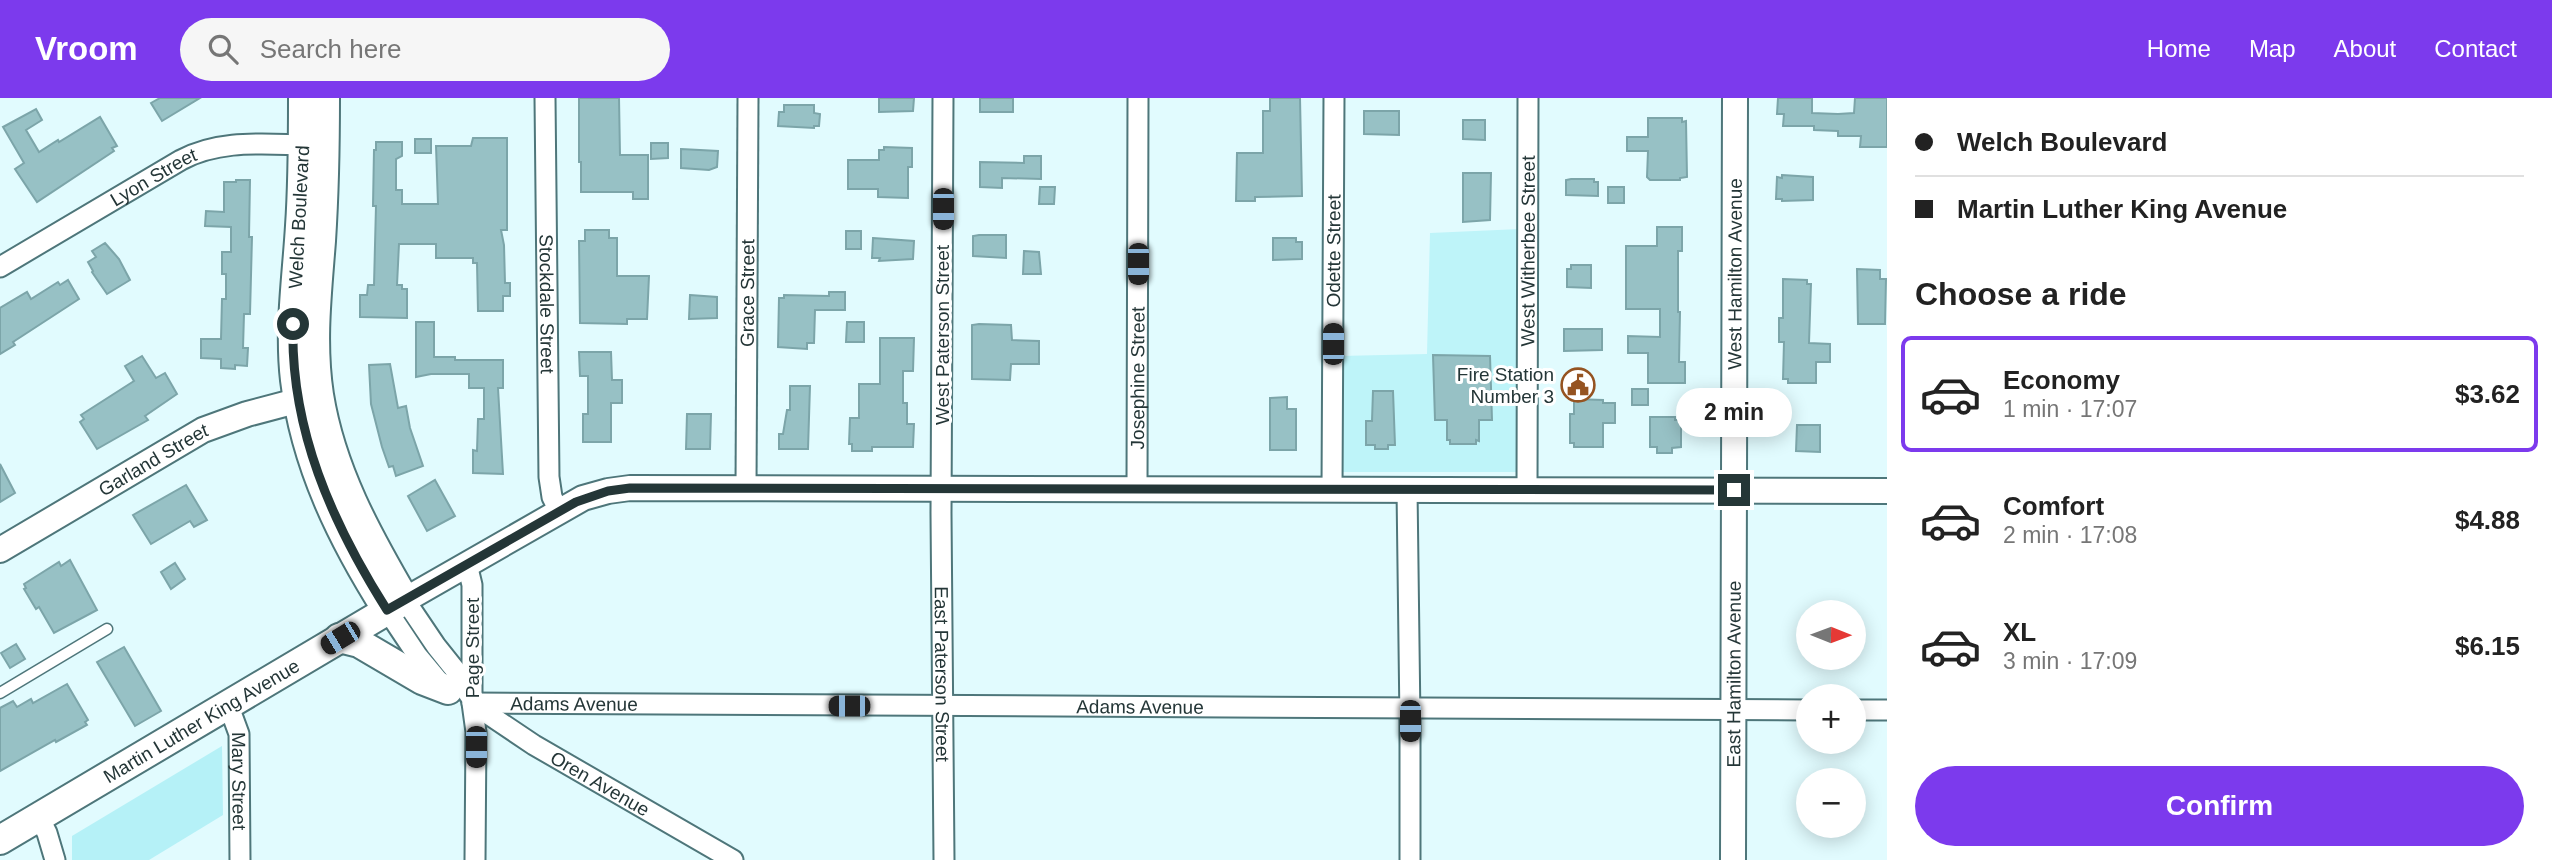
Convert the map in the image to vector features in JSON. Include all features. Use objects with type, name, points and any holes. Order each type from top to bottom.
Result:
[{"type":"main road","name":"Welch Boulevard","points":[[303,98],[314,145],[322,225],[309,398],[396,605]]},
{"type":"main road","name":"Welch Boulevard","points":[[314,145],[325,98]]},
{"type":"main road","name":"Martin Luther King Avenue","points":[[0,840],[396,605]]},
{"type":"main road","points":[[340,638],[359,643],[422,680],[460,696]]},
{"type":"street","name":"Stockdale Street","points":[[545,98],[549,477],[552,497],[559,511]]},
{"type":"street","name":"Grace Street","points":[[746,487],[748,98]]},
{"type":"street","name":"West Paterson Street","points":[[942,488],[943,98]]},
{"type":"street","name":"Josephine Street","points":[[1137,488],[1138,98]]},
{"type":"street","name":"Odette Street","points":[[1332,489],[1334,98]]},
{"type":"street","name":"West Witherbee Street","points":[[1527,489],[1528,98]]},
{"type":"street","name":"West Hamilton Avenue","points":[[1734,490],[1735,98]]},
{"type":"street","name":"Lyon Street","points":[[0,267],[192,154],[229,145],[314,145]]},
{"type":"street","name":"Garland Street","points":[[0,550],[188,438],[224,421],[309,398]]},
{"type":"street","name":"Martin Luther King Avenue","points":[[396,605],[591,495],[619,489],[657,486],[1887,491]]},
{"type":"street","name":"East Paterson Street","points":[[942,488],[944,860]]},
{"type":"street","points":[[1407,489],[1410,860]]},
{"type":"street","name":"East Hamilton Avenue","points":[[1733,860],[1734,490]]},
{"type":"street","name":"Page Street","points":[[467,564],[472,585],[460,696],[476,732],[475,860]]},
{"type":"street","name":"Oren Avenue","points":[[396,605],[429,638],[464,682],[460,696]]},
{"type":"street","name":"Oren Avenue","points":[[396,605],[417,655],[460,696],[709,853],[733,860]]},
{"type":"street","name":"Adams Avenue","points":[[460,696],[944,706],[1796,710]]},
{"type":"street","name":"Mary Street","points":[[228,704],[239,734],[240,860]]},
{"type":"street","points":[[1866,710],[1887,710]]},
{"type":"street","points":[[39,817],[55,860]]},
{"type":"lane","points":[[0,693],[107,629]]},
{"type":"shaded area","points":[[1520,229],[1516,472],[1342,472],[1340,356],[1427,354],[1430,233]]},
{"type":"shaded area","points":[[222,746],[223,815],[149,860],[72,860],[72,836]]},
{"type":"building","points":[[160,98],[200,98],[162,121],[151,103]]},
{"type":"building","points":[[579,98],[619,98],[620,155],[648,155],[648,199],[633,199],[633,192],[581,192]]},
{"type":"building","points":[[879,98],[914,98],[913,111],[879,112]]},
{"type":"building","points":[[980,98],[1013,98],[1013,112],[980,112]]},
{"type":"building","points":[[1270,98],[1300,98],[1302,196],[1255,197],[1255,201],[1236,201],[1237,153],[1263,153],[1263,111],[1270,111]]},
{"type":"building","points":[[1778,98],[1812,98],[1812,113],[1838,114],[1854,113],[1855,98],[1887,98],[1887,147],[1860,147],[1861,136],[1838,136],[1838,131],[1814,130],[1814,126],[1783,126],[1784,114],[1777,114]]},
{"type":"building","points":[[784,105],[814,105],[814,113],[820,114],[819,126],[778,126],[779,112],[784,112]]},
{"type":"building","points":[[36,109],[42,120],[26,130],[39,152],[100,117],[117,146],[112,148],[114,151],[37,202],[15,169],[24,163],[3,127]]},
{"type":"building","points":[[1364,111],[1399,111],[1399,135],[1364,134]]},
{"type":"building","points":[[1648,118],[1682,118],[1682,122],[1686,121],[1687,177],[1680,180],[1650,180],[1647,177],[1648,151],[1627,151],[1627,137],[1648,137]]},
{"type":"building","points":[[1463,120],[1485,120],[1485,140],[1463,139]]},
{"type":"building","points":[[473,138],[507,138],[507,230],[501,230],[505,283],[510,283],[510,296],[503,296],[503,311],[478,311],[477,263],[473,263],[473,258],[436,258],[436,244],[399,244],[397,285],[407,289],[407,318],[360,317],[360,295],[367,295],[368,285],[374,285],[376,206],[373,206],[376,142],[402,142],[402,156],[396,159],[396,190],[402,190],[402,204],[438,204],[436,146],[471,146]]},
{"type":"building","points":[[415,139],[431,139],[431,153],[415,153]]},
{"type":"building","points":[[651,143],[668,143],[668,158],[651,159]]},
{"type":"building","points":[[884,147],[912,148],[912,167],[908,167],[908,198],[878,197],[878,189],[848,189],[848,160],[879,160],[879,150],[884,150]]},
{"type":"building","points":[[681,149],[718,151],[717,167],[709,170],[681,168]]},
{"type":"building","points":[[1024,156],[1041,156],[1041,179],[1002,178],[1002,188],[980,187],[980,162],[1024,163]]},
{"type":"building","points":[[1463,173],[1491,173],[1490,220],[1463,222]]},
{"type":"building","points":[[1782,175],[1813,177],[1813,200],[1776,199],[1777,177],[1782,178]]},
{"type":"building","points":[[1594,179],[1594,182],[1598,182],[1598,196],[1566,195],[1566,180]]},
{"type":"building","points":[[250,180],[249,237],[252,237],[250,314],[244,314],[243,348],[248,348],[247,366],[235,365],[235,369],[221,368],[221,359],[201,358],[201,339],[221,339],[222,299],[226,299],[226,274],[222,274],[222,252],[231,252],[231,227],[205,226],[206,211],[224,212],[224,182]]},
{"type":"building","points":[[1040,187],[1055,187],[1054,204],[1039,204]]},
{"type":"building","points":[[1608,187],[1624,187],[1624,203],[1608,203]]},
{"type":"building","points":[[1657,227],[1682,227],[1682,251],[1678,251],[1678,312],[1679,362],[1685,362],[1685,383],[1648,383],[1648,353],[1628,353],[1628,336],[1660,337],[1660,309],[1626,309],[1626,246],[1657,246]]},
{"type":"building","points":[[585,230],[609,230],[609,238],[617,238],[617,276],[649,276],[647,319],[627,319],[627,324],[580,323],[579,241],[585,241]]},
{"type":"building","points":[[846,231],[861,231],[861,249],[846,249]]},
{"type":"building","points":[[1006,235],[1006,258],[973,256],[973,236]]},
{"type":"building","points":[[873,238],[914,241],[913,259],[879,261],[880,258],[872,258]]},
{"type":"building","points":[[1273,238],[1296,238],[1296,242],[1302,242],[1302,259],[1273,260]]},
{"type":"building","points":[[105,243],[119,259],[130,280],[107,294],[88,262],[96,257],[92,251]]},
{"type":"building","points":[[1024,251],[1039,252],[1041,274],[1023,274]]},
{"type":"building","points":[[1571,265],[1591,265],[1591,288],[1567,287],[1567,269],[1571,269]]},
{"type":"building","points":[[1857,269],[1880,270],[1880,279],[1886,279],[1885,324],[1858,324]]},
{"type":"building","points":[[1783,279],[1807,280],[1807,284],[1811,284],[1809,343],[1830,344],[1830,362],[1816,362],[1816,383],[1788,383],[1788,379],[1783,379],[1784,342],[1779,342],[1779,318],[1783,318]]},
{"type":"building","points":[[68,280],[79,299],[13,342],[15,345],[0,354],[0,308],[27,292],[31,299],[58,282],[60,285]]},
{"type":"building","points":[[829,292],[845,292],[845,310],[815,310],[814,343],[807,343],[807,349],[778,347],[779,298],[784,298],[784,295],[829,296]]},
{"type":"building","points":[[690,295],[717,297],[717,318],[689,319]]},
{"type":"building","points":[[416,322],[434,322],[434,357],[503,360],[503,388],[498,388],[503,474],[473,473],[473,450],[477,451],[478,419],[484,419],[484,388],[469,388],[469,374],[431,374],[416,377]]},
{"type":"building","points":[[847,322],[864,322],[864,342],[846,342]]},
{"type":"building","points":[[972,325],[1011,325],[1012,340],[1039,341],[1039,364],[1011,364],[1010,380],[972,379]]},
{"type":"building","points":[[1564,329],[1602,329],[1602,350],[1564,351]]},
{"type":"building","points":[[880,338],[914,338],[913,371],[903,371],[903,403],[907,403],[907,424],[914,424],[913,447],[872,447],[872,451],[852,451],[852,444],[849,444],[850,418],[859,418],[859,384],[880,384]]},
{"type":"building","points":[[579,352],[611,352],[612,380],[622,380],[622,403],[611,403],[611,442],[583,442],[583,414],[588,414],[588,376],[580,376]]},
{"type":"building","points":[[1433,355],[1490,356],[1492,420],[1479,420],[1479,441],[1476,440],[1476,444],[1450,444],[1450,440],[1447,440],[1447,420],[1435,420]]},
{"type":"building","points":[[142,356],[156,378],[165,373],[177,394],[145,416],[148,420],[97,449],[80,422],[84,419],[81,415],[134,381],[125,366]]},
{"type":"building","points":[[390,364],[398,408],[406,406],[410,428],[423,466],[396,476],[393,466],[389,467],[382,447],[371,404],[369,365]]},
{"type":"building","points":[[790,386],[810,386],[808,449],[779,449],[779,434],[783,434],[787,410],[790,410]]},
{"type":"building","points":[[1632,389],[1648,389],[1648,405],[1632,405]]},
{"type":"building","points":[[1373,391],[1393,391],[1395,445],[1388,445],[1388,449],[1375,449],[1375,445],[1366,445],[1366,421],[1372,421]]},
{"type":"building","points":[[1287,397],[1287,409],[1296,409],[1296,450],[1270,450],[1270,398]]},
{"type":"building","points":[[1574,399],[1615,403],[1615,423],[1603,423],[1603,447],[1574,447],[1574,443],[1570,443],[1570,414],[1574,414]]},
{"type":"building","points":[[687,414],[711,414],[710,449],[686,449]]},
{"type":"building","points":[[1650,417],[1675,417],[1675,420],[1681,420],[1681,447],[1672,448],[1672,453],[1657,453],[1657,447],[1650,447]]},
{"type":"building","points":[[1797,425],[1820,425],[1820,452],[1796,451]]},
{"type":"building","points":[[0,464],[15,493],[0,502]]},
{"type":"building","points":[[435,480],[455,516],[427,531],[408,496]]},
{"type":"building","points":[[186,485],[207,520],[194,527],[190,521],[151,544],[133,515]]},
{"type":"building","points":[[70,560],[97,610],[54,633],[39,607],[36,609],[24,589],[24,584],[59,562],[61,566]]},
{"type":"building","points":[[175,563],[185,579],[171,589],[161,572]]},
{"type":"building","points":[[16,644],[25,659],[10,668],[1,653]]},
{"type":"building","points":[[124,647],[161,711],[135,726],[97,662]]},
{"type":"building","points":[[67,684],[88,720],[85,722],[87,725],[0,771],[0,708],[13,701],[17,707],[31,699],[33,703]]},
{"type":"place","name":"Fire Station Number 3","points":[[1578,385]]},
{"type":"route","points":[[293,324],[295,381],[308,445],[330,507],[366,577],[387,610],[576,502],[591,495],[630,488],[1734,490]]}]
